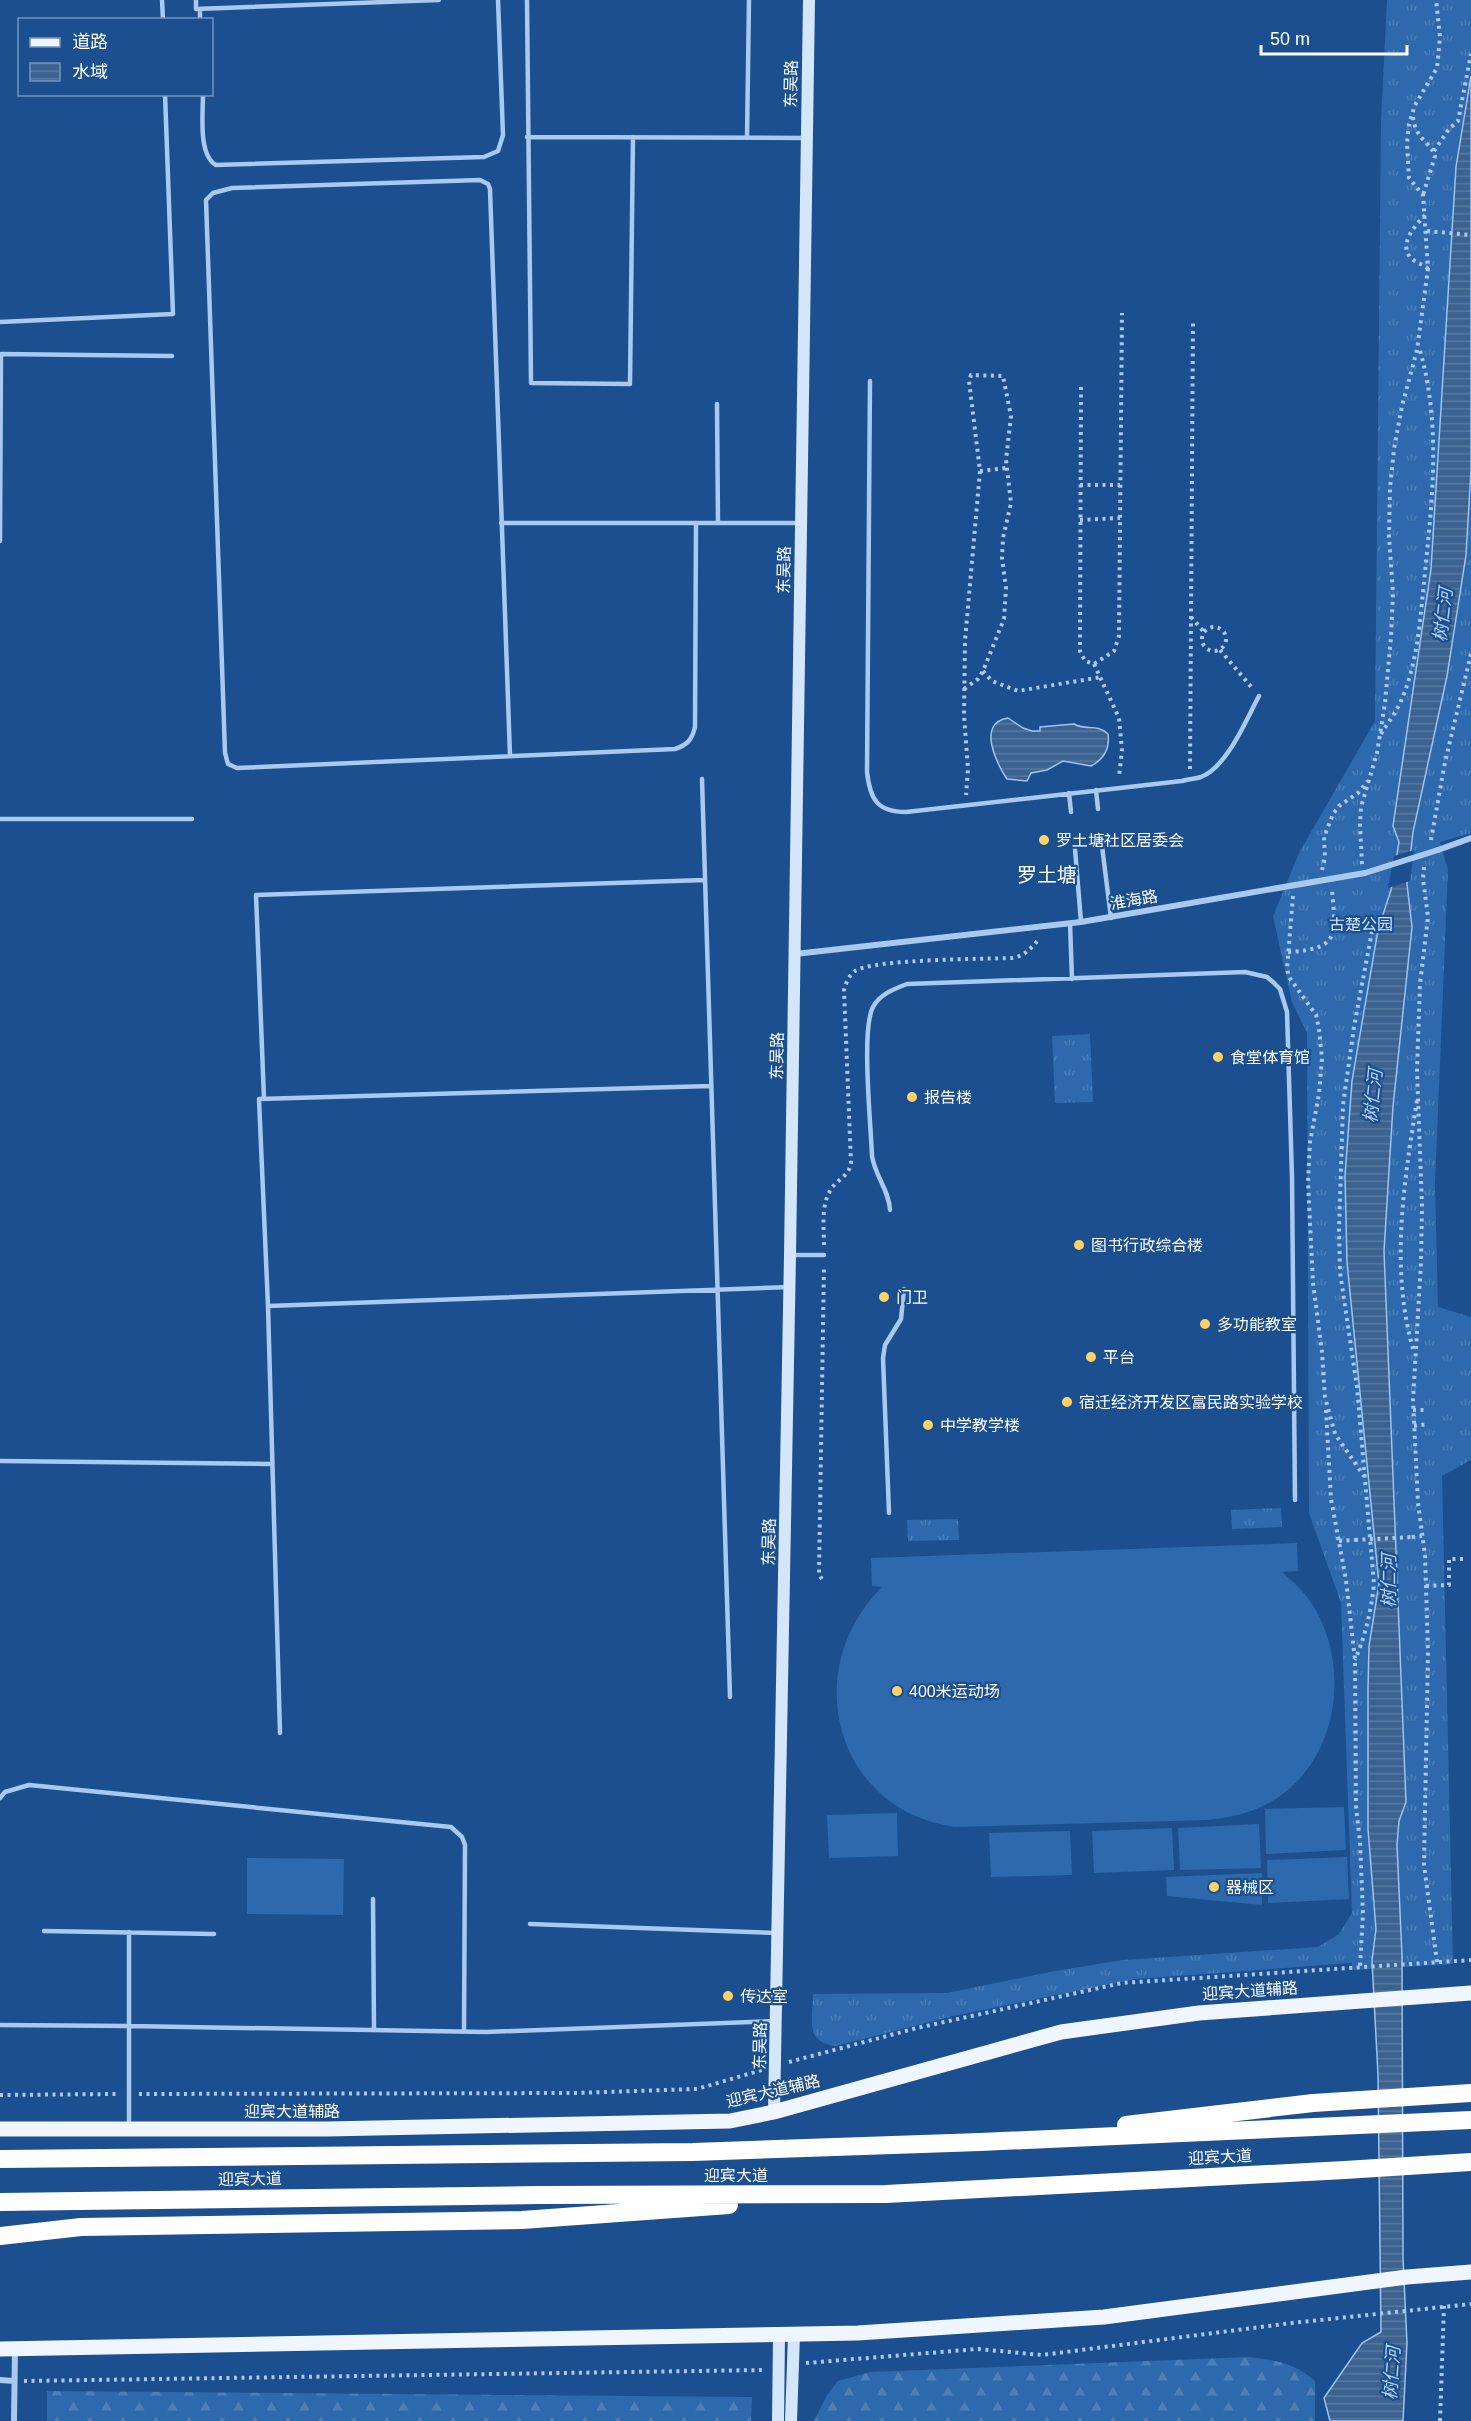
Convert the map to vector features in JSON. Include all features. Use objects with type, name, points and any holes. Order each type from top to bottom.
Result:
[{"type":"highway","points":[[980,2142],[1313,2103],[1471,2093]]},
{"type":"highway","name":"迎宾大道","points":[[0,2159],[693,2152],[980,2142],[1471,2120]]},
{"type":"highway","name":"迎宾大道","points":[[0,2202],[539,2195],[886,2194],[1471,2162]]},
{"type":"highway","points":[[1345,2170],[1471,2175]]},
{"type":"highway","points":[[0,2236],[81,2227],[522,2220],[886,2194]]},
{"type":"main road","name":"迎宾大道辅路","points":[[0,2129],[339,2129],[730,2121],[774,2112],[1061,2032],[1199,2013],[1471,1993]]},
{"type":"main road","points":[[8,2349],[787,2335],[1104,2318],[1407,2277],[1471,2272]]},
{"type":"street","name":"东吴路","points":[[774,2112],[795,954],[809,0]]},
{"type":"street","name":"淮海路","points":[[795,954],[1111,918],[1323,882],[1364,873],[1471,838]]},
{"type":"street","points":[[787,2335],[793,2364],[791,2421]]},
{"type":"street","points":[[778,2421],[779,2369],[787,2335]]},
{"type":"street","points":[[8,2349],[14,2381],[14,2421]]},
{"type":"street","points":[[0,2380],[14,2381]]},
{"type":"lane","points":[[162,0],[163,18]]},
{"type":"lane","points":[[195,0],[196,9],[439,0]]},
{"type":"lane","points":[[202,96],[204,147],[210,162],[216,165],[492,155],[498,151],[503,135],[498,0]]},
{"type":"lane","points":[[528,0],[531,383],[630,384],[633,137]]},
{"type":"lane","points":[[747,138],[749,0]]},
{"type":"lane","points":[[200,9],[200,18]]},
{"type":"lane","points":[[0,322],[173,314],[165,96]]},
{"type":"lane","points":[[528,137],[807,138]]},
{"type":"lane","points":[[510,756],[488,184],[480,180],[223,189],[213,193],[206,200],[225,753],[228,764],[237,768],[675,749],[684,746],[692,738],[695,727],[696,523]]},
{"type":"lane","points":[[0,540],[1,354],[172,356]]},
{"type":"lane","points":[[870,381],[867,772],[869,789],[877,803],[889,812],[1069,794],[1202,777],[1216,767],[1229,750],[1259,696]]},
{"type":"lane","points":[[717,404],[718,522]]},
{"type":"lane","points":[[501,523],[801,523]]},
{"type":"lane","points":[[702,779],[730,1697]]},
{"type":"lane","points":[[1096,790],[1098,809]]},
{"type":"lane","points":[[1069,794],[1071,812]]},
{"type":"lane","points":[[0,819],[192,819]]},
{"type":"lane","points":[[1102,846],[1111,918]]},
{"type":"lane","points":[[1074,849],[1081,922]]},
{"type":"lane","points":[[264,1099],[256,895],[705,880]]},
{"type":"lane","points":[[1070,923],[1072,978]]},
{"type":"lane","points":[[890,1210],[887,1191],[873,1166],[867,1026],[876,1001],[891,990],[907,984],[1072,978],[1256,974],[1267,977],[1274,983],[1285,1001],[1287,1012],[1292,1178],[1294,1500]]},
{"type":"lane","points":[[280,1733],[268,1306],[259,1099],[711,1086]]},
{"type":"lane","points":[[790,1255],[824,1255]]},
{"type":"lane","points":[[268,1306],[789,1287]]},
{"type":"lane","points":[[890,1513],[883,1358],[885,1345],[901,1319],[904,1289]]},
{"type":"lane","points":[[0,1461],[272,1464]]},
{"type":"lane","points":[[0,1798],[5,1792],[28,1785],[451,1827],[462,1837],[466,1855],[464,2031]]},
{"type":"lane","points":[[373,1899],[374,2030]]},
{"type":"lane","points":[[530,1924],[778,1933]]},
{"type":"lane","points":[[44,1931],[214,1934]]},
{"type":"lane","points":[[129,1932],[129,2129]]},
{"type":"lane","points":[[0,2025],[464,2031],[777,2021]]},
{"type":"path","points":[[1424,195],[1409,178],[1408,134],[1415,105],[1437,68],[1440,37],[1436,0]]},
{"type":"path","points":[[1434,151],[1449,129],[1458,121],[1471,54]]},
{"type":"path","points":[[1364,873],[1361,807],[1379,736],[1391,637],[1393,593],[1389,537],[1390,488],[1402,406],[1418,343],[1428,269],[1424,195],[1435,156],[1434,151],[1417,135],[1412,114]]},
{"type":"path","points":[[1425,214],[1413,228],[1406,249],[1409,256],[1428,269]]},
{"type":"path","points":[[1427,231],[1471,235]]},
{"type":"path","points":[[1094,664],[1114,651],[1119,636],[1122,313]]},
{"type":"path","points":[[1190,779],[1193,319]]},
{"type":"path","points":[[1379,736],[1401,702],[1418,638],[1431,512],[1435,452],[1433,421],[1425,368],[1418,343]]},
{"type":"path","points":[[964,689],[978,679],[983,671],[1005,619],[1006,588],[1002,558],[1003,538],[1011,503],[1006,468],[1011,416],[1003,376],[971,375],[969,381],[980,471],[965,641],[964,689],[968,769],[965,805]]},
{"type":"path","points":[[1081,387],[1080,651],[1085,661],[1094,664],[1119,718],[1122,750],[1117,788]]},
{"type":"path","points":[[980,471],[1006,468]]},
{"type":"path","points":[[1080,485],[1120,485]]},
{"type":"path","points":[[1080,519],[1120,518]]},
{"type":"path","points":[[1191,616],[1204,632]]},
{"type":"path","points":[[1220,651],[1226,641],[1222,630],[1211,627],[1204,632],[1202,639],[1204,647],[1211,651],[1220,651],[1259,696]]},
{"type":"path","points":[[1427,847],[1433,836],[1445,762],[1471,654]]},
{"type":"path","points":[[983,671],[993,681],[1018,691],[1101,677]]},
{"type":"path","points":[[1323,882],[1324,837],[1327,827],[1339,806],[1358,793],[1370,778]]},
{"type":"path","points":[[1424,858],[1423,879],[1428,917],[1420,984],[1417,1070],[1421,1138],[1421,1262],[1414,1354],[1413,1410],[1426,1586],[1428,1661],[1424,1865],[1437,1962]]},
{"type":"path","points":[[1288,952],[1314,951],[1321,948],[1331,937],[1334,918],[1331,880]]},
{"type":"path","points":[[1293,886],[1288,952],[1289,977],[1303,993],[1316,1015],[1322,1059],[1319,1095],[1310,1142],[1308,1182],[1313,1283],[1322,1352],[1330,1499],[1339,1541],[1355,1660],[1356,1807],[1363,1914],[1360,1967]]},
{"type":"path","points":[[1334,918],[1373,926],[1352,1038],[1343,1105],[1340,1162],[1340,1272],[1357,1387],[1374,1584],[1366,1634],[1355,1660]]},
{"type":"path","points":[[822,1579],[819,1575],[825,1201],[831,1188],[850,1170],[851,1163],[844,990],[852,973],[857,969],[873,965],[1013,958],[1023,955],[1030,951],[1049,926]]},
{"type":"path","points":[[1414,1354],[1403,1292],[1402,1226],[1405,1175],[1418,1091]]},
{"type":"path","points":[[1325,1397],[1335,1434],[1365,1477]]},
{"type":"path","points":[[1413,1410],[1428,1410]]},
{"type":"path","points":[[1414,1426],[1428,1424]]},
{"type":"path","points":[[1339,1541],[1422,1536]]},
{"type":"path","points":[[1426,1586],[1449,1585],[1449,1559],[1465,1559]]},
{"type":"path","points":[[0,2094],[577,2093],[697,2089],[917,2028],[1122,1983],[1471,1960]]},
{"type":"path","points":[[793,2364],[969,2349],[1042,2355],[1292,2323],[1471,2304]]},
{"type":"path","points":[[1440,2421],[1444,2306]]},
{"type":"path","points":[[14,2381],[779,2369]]},
{"type":"green space","name":"古楚公园","points":[[1387,0],[1471,0],[1471,833],[1440,842],[1448,870],[1435,1183],[1438,1307],[1471,1317],[1471,1460],[1442,1476],[1453,1964],[1352,1970],[1352,1963],[1136,1979],[953,2016],[836,2046],[826,2044],[819,2040],[813,2028],[813,1994],[947,1993],[1123,1960],[1318,1947],[1339,1934],[1352,1913],[1341,1603],[1309,1513],[1307,1033],[1292,1002],[1273,916],[1299,853],[1375,721],[1381,121]]},
{"type":"green space","points":[[1090,1034],[1093,1102],[1055,1103],[1052,1036]]},
{"type":"green space","points":[[1281,1508],[1282,1527],[1232,1529],[1231,1510]]},
{"type":"green space","points":[[958,1519],[959,1540],[908,1541],[907,1520]]},
{"type":"green space","name":"400米运动场","points":[[1297,1543],[1298,1571],[1282,1572],[1308,1598],[1321,1621],[1330,1647],[1334,1674],[1334,1701],[1328,1727],[1318,1752],[1303,1774],[1284,1793],[1257,1809],[1207,1820],[955,1827],[914,1815],[881,1794],[857,1765],[842,1731],[837,1694],[841,1657],[856,1620],[882,1587],[872,1586],[871,1558]]},
{"type":"green space","points":[[1344,1807],[1346,1850],[1266,1854],[1265,1809]]},
{"type":"green space","points":[[897,1813],[898,1856],[829,1858],[827,1815]]},
{"type":"green space","points":[[1259,1824],[1261,1868],[1180,1870],[1178,1828]]},
{"type":"green space","points":[[1172,1828],[1174,1870],[1094,1873],[1092,1831]]},
{"type":"green space","points":[[1070,1831],[1072,1875],[991,1877],[989,1833]]},
{"type":"green space","points":[[1347,1857],[1349,1899],[1268,1903],[1267,1860]]},
{"type":"green space","points":[[247,1858],[344,1859],[343,1915],[247,1914]]},
{"type":"green space","name":"器械区","points":[[1262,1873],[1262,1905],[1167,1896],[1166,1877]]},
{"type":"green space","points":[[1249,2357],[1284,2363],[1315,2381],[1315,2421],[814,2421],[827,2395],[838,2381],[870,2372]]},
{"type":"green space","points":[[47,2391],[752,2397],[751,2421],[47,2421]]},
{"type":"water","name":"树仁河","points":[[1471,76],[1471,470],[1466,555],[1447,676],[1413,832],[1407,884],[1412,927],[1393,1106],[1384,1251],[1406,1802],[1399,1821],[1397,1845],[1402,1956],[1403,2258],[1407,2343],[1403,2421],[1330,2421],[1324,2398],[1362,2343],[1381,2332],[1378,2075],[1372,1961],[1376,1929],[1368,1829],[1369,1646],[1379,1584],[1347,1262],[1345,1176],[1352,1081],[1378,930],[1391,890],[1399,842],[1393,826],[1431,569],[1456,167]]},
{"type":"water","points":[[1008,718],[1032,731],[1040,731],[1040,727],[1074,724],[1100,729],[1108,734],[1107,748],[1103,756],[1091,766],[1063,761],[1047,770],[1031,773],[1027,781],[1007,779],[994,754],[991,736],[998,721]]},
{"type":"pier","points":[[1414,850],[1410,881],[1388,888],[1394,856]]},
{"type":"place","name":"罗土塘社区居委会","points":[[1044,840]]},
{"type":"place","name":"食堂体育馆","points":[[1218,1057]]},
{"type":"place","name":"报告楼","points":[[912,1097]]},
{"type":"place","name":"图书行政综合楼","points":[[1079,1245]]},
{"type":"place","name":"门卫","points":[[884,1297]]},
{"type":"place","name":"多功能教室","points":[[1205,1324]]},
{"type":"place","name":"平台","points":[[1091,1357]]},
{"type":"place","name":"宿迁经济开发区富民路实验学校","points":[[1067,1402]]},
{"type":"place","name":"中学教学楼","points":[[928,1425]]},
{"type":"place","name":"400米运动场","points":[[897,1691]]},
{"type":"place","name":"器械区","points":[[1214,1887]]},
{"type":"place","name":"传达室","points":[[728,1996]]},
{"type":"district","name":"罗土塘","points":[[1047,875]]}]
